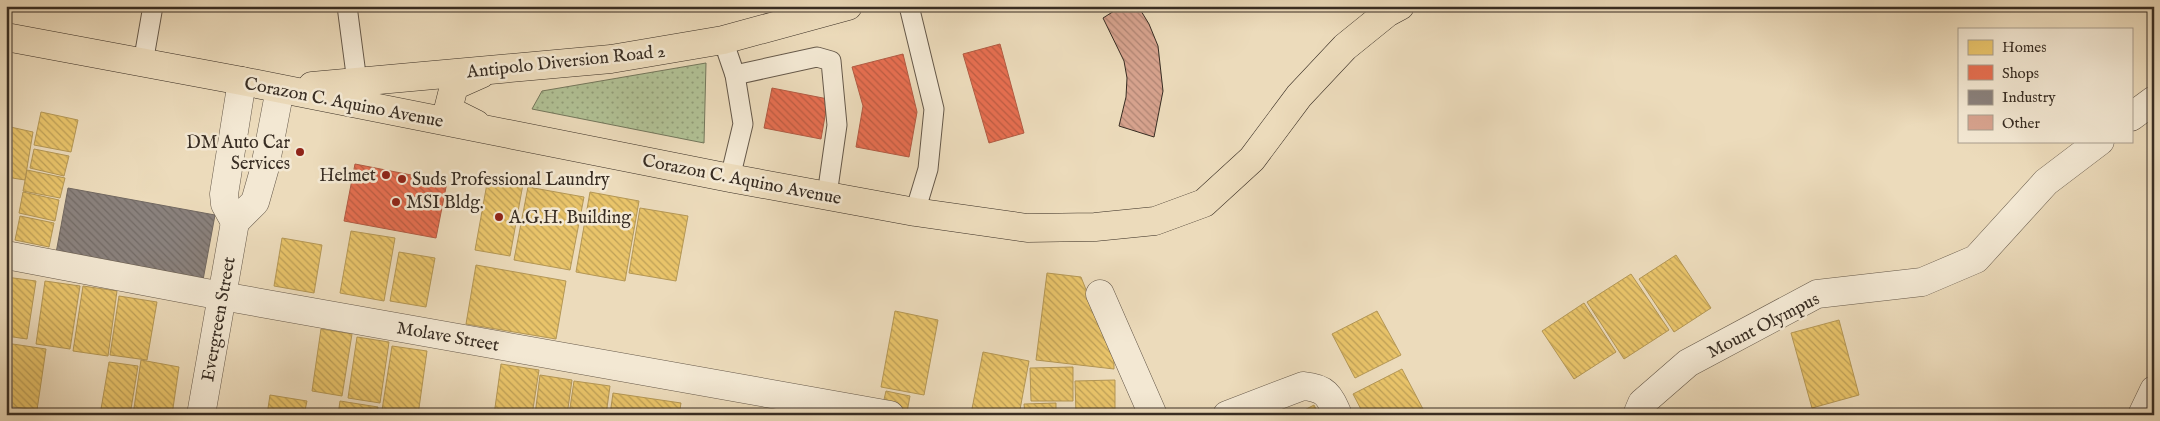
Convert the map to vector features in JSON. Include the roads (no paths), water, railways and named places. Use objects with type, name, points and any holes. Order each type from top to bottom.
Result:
[{"type":"main road","name":"Antipolo Diversion Road 2","points":[[280,89],[611,59],[723,40],[795,13],[848,6]]},
{"type":"main road","name":"Corazon C. Aquino Avenue","points":[[6,37],[242,81],[730,178],[916,212],[1027,228],[1095,227],[1155,221],[1204,202],[1252,159],[1299,96],[1345,47],[1387,13],[1400,6]]},
{"type":"main road","points":[[489,71],[454,86],[448,110],[490,131]]},
{"type":"street","points":[[242,81],[224,194],[225,204],[235,222],[255,202],[265,167],[280,89]]},
{"type":"street","points":[[2132,116],[2154,100]]},
{"type":"street","name":"Mount Olympus","points":[[1637,415],[1642,403],[1688,363],[1817,294],[1922,282],[1976,259],[2046,182],[2099,142]]},
{"type":"street","points":[[229,161],[265,167]]},
{"type":"street","name":"Evergreen Street","points":[[201,415],[235,222]]},
{"type":"street","name":"Molave Street","points":[[6,255],[222,296],[890,415]]},
{"type":"street","points":[[1100,294],[1153,415]]},
{"type":"street","points":[[1227,415],[1303,386],[1315,387],[1333,404]]},
{"type":"street","points":[[2142,415],[2154,390]]},
{"type":"lane","points":[[143,62],[153,6]]},
{"type":"lane","points":[[347,6],[357,82]]},
{"type":"lane","points":[[909,6],[934,109],[928,169],[916,212]]},
{"type":"lane","points":[[723,40],[735,75],[743,124],[730,178]]},
{"type":"lane","points":[[735,75],[817,57],[831,60],[837,125],[827,195]]},
{"type":"place","name":"DM Auto Car Services","points":[[300,152]]},
{"type":"place","name":"Helmet","points":[[386,175]]},
{"type":"place","name":"Suds Professional Laundry","points":[[402,179]]},
{"type":"place","name":"MSI Bldg.","points":[[396,202]]},
{"type":"place","name":"A.G.H. Building","points":[[499,217]]}]
